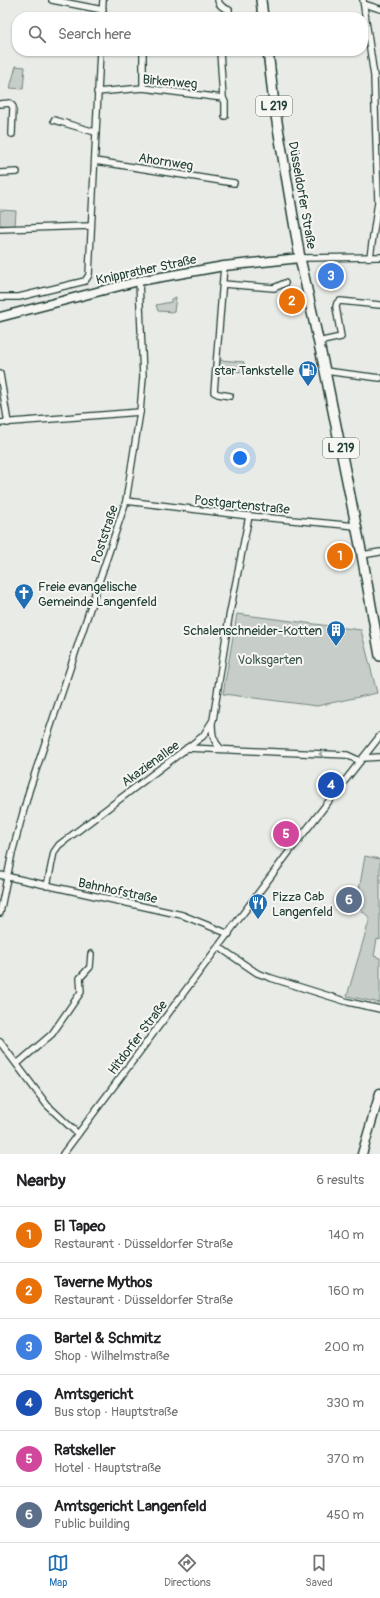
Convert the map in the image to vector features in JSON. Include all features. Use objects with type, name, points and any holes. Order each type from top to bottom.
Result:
[{"type":"main road","points":[[261,0],[262,12]]},
{"type":"main road","name":"Düsseldorfer Straße","points":[[269,56],[274,104],[300,258],[325,371],[362,555],[380,656]]},
{"type":"main road","name":"Knipprather Straße","points":[[0,317],[139,281],[224,266],[300,258]]},
{"type":"main road","points":[[362,1154],[380,1093]]},
{"type":"street","points":[[52,0],[103,10],[104,0]]},
{"type":"street","points":[[218,0],[218,4],[229,10]]},
{"type":"street","points":[[363,2],[380,9]]},
{"type":"street","points":[[363,2],[364,12]]},
{"type":"street","points":[[368,36],[378,115],[378,208],[370,257]]},
{"type":"street","points":[[0,296],[19,297],[85,281],[89,275],[100,56]]},
{"type":"street","points":[[143,56],[143,88]]},
{"type":"street","points":[[220,56],[222,98],[225,102],[225,116]]},
{"type":"street","name":"Birkenweg","points":[[97,92],[112,92],[143,88],[222,98]]},
{"type":"street","points":[[0,104],[10,103],[13,107],[12,134]]},
{"type":"street","points":[[54,120],[95,132]]},
{"type":"street","name":"Ahornweg","points":[[95,161],[234,183]]},
{"type":"street","points":[[0,173],[17,172]]},
{"type":"street","points":[[0,229],[91,226]]},
{"type":"street","points":[[300,258],[380,257]]},
{"type":"street","points":[[224,266],[214,392],[230,396]]},
{"type":"street","name":"Poststraße","points":[[0,913],[3,876],[29,791],[126,501],[140,412],[143,377],[139,281]]},
{"type":"street","points":[[223,284],[274,288],[284,283]]},
{"type":"street","points":[[318,342],[341,336],[336,307],[337,303],[340,301],[380,305]]},
{"type":"street","points":[[325,371],[380,378]]},
{"type":"street","points":[[0,374],[8,422]]},
{"type":"street","points":[[0,423],[140,412]]},
{"type":"street","name":"Postgartenstraße","points":[[126,501],[249,516],[356,526]]},
{"type":"street","points":[[221,749],[215,744],[212,734],[213,720],[229,617],[249,516]]},
{"type":"street","points":[[362,555],[380,552]]},
{"type":"street","points":[[187,748],[203,736],[213,720]]},
{"type":"street","name":"Hitdorfer Straße","points":[[63,1154],[361,759],[380,736]]},
{"type":"street","name":"Akazienallee","points":[[47,886],[54,852],[59,845],[187,748],[347,755],[361,759]]},
{"type":"street","points":[[361,759],[380,757]]},
{"type":"street","name":"Bahnhofstraße","points":[[3,876],[182,915],[229,934]]},
{"type":"street","points":[[219,947],[257,973],[348,1002],[380,1009]]},
{"type":"street","points":[[17,1064],[52,1034],[81,992],[80,978],[90,967],[91,954]]},
{"type":"street","points":[[0,1042],[46,1105],[78,1134]]},
{"type":"green space","points":[[16,66],[25,67],[23,89],[10,88]]},
{"type":"green space","points":[[0,210],[16,211],[15,226],[0,225]]},
{"type":"green space","points":[[176,297],[174,312],[158,311],[156,305],[171,302],[171,299]]},
{"type":"green space","points":[[220,360],[244,362],[243,372],[219,370]]},
{"type":"green space","name":"Volksgarten","points":[[237,614],[361,630],[377,693],[317,706],[223,694]]},
{"type":"green space","points":[[365,856],[380,859],[380,940],[377,939],[374,956],[380,958],[380,1003],[347,996],[370,918],[362,911],[357,902]]},
{"type":"place","name":"Bartel & Schmitz","points":[[331,276]]},
{"type":"place","name":"Taverne Mythos","points":[[292,301]]},
{"type":"place","name":"star Tankstelle","points":[[308,387]]},
{"type":"place","name":"El Tapeo","points":[[340,556]]},
{"type":"place","name":"Freie evangelische Gemeinde Langenfeld","points":[[24,610]]},
{"type":"place","name":"Schalenschneider-Kotten","points":[[336,647]]},
{"type":"place","name":"Amtsgericht","points":[[331,785]]},
{"type":"place","name":"Ratskeller","points":[[286,834]]},
{"type":"place","name":"Amtsgericht Langenfeld","points":[[349,900]]},
{"type":"place","name":"Pizza Cab Langenfeld","points":[[258,920]]}]
